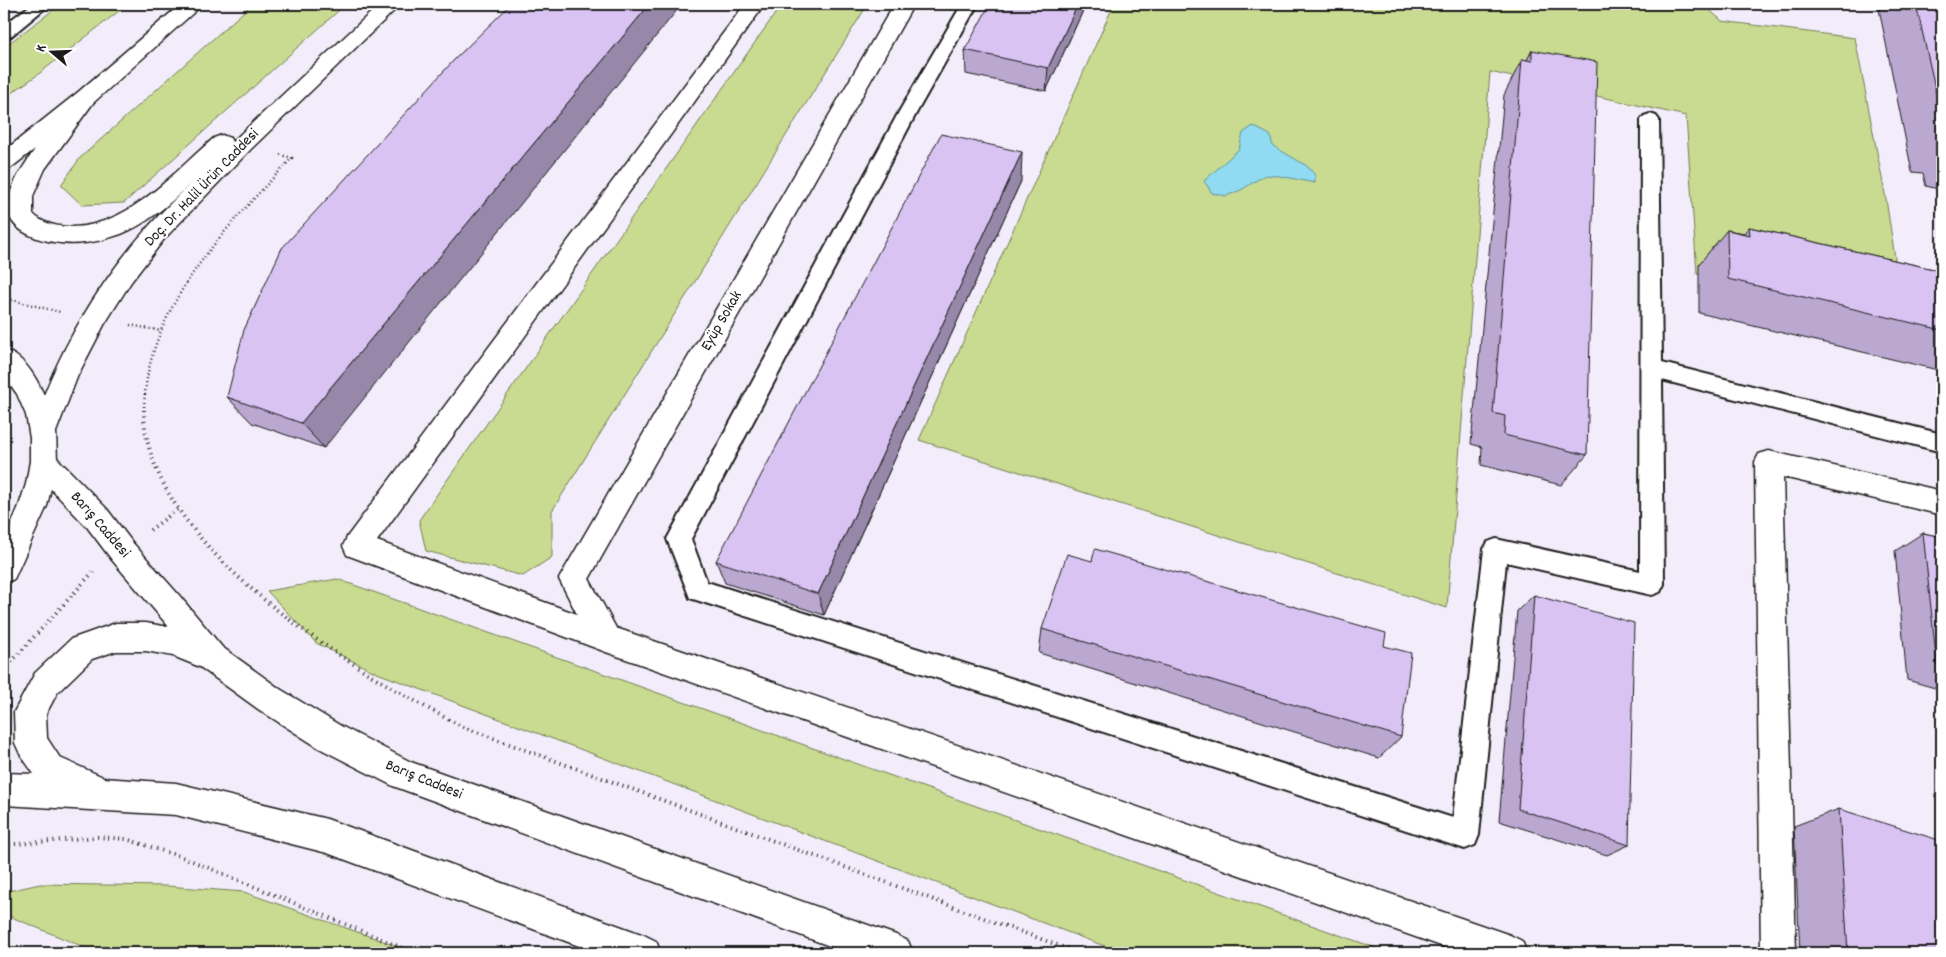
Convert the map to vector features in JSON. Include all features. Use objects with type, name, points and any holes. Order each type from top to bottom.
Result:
[{"type":"main road","points":[[4,162],[85,98],[193,4]]},
{"type":"main road","name":"Doç. Dr. Halil Ürün Caddesi","points":[[43,431],[65,375],[95,319],[122,276],[157,232],[243,144],[391,4]]},
{"type":"main road","points":[[755,4],[357,546],[606,638],[1510,953]]},
{"type":"main road","name":"Eyüp Sokak","points":[[606,638],[574,580],[904,4]]},
{"type":"main road","points":[[85,98],[38,163],[24,189],[20,209],[27,223],[43,232],[68,236],[100,232],[130,220],[157,200],[221,143],[296,94]]},
{"type":"main road","points":[[4,360],[24,381],[36,404],[43,431],[44,464],[37,499],[22,537],[4,570]]},
{"type":"main road","points":[[1779,953],[1769,462],[1942,503]]},
{"type":"main road","name":"Barış Caddesi","points":[[44,464],[97,518],[122,551],[168,603],[211,657],[269,700],[315,728],[404,775],[896,953]]},
{"type":"main road","points":[[105,793],[49,769],[31,743],[30,712],[46,683],[82,650],[116,636],[146,637],[173,642],[211,657]]},
{"type":"main road","points":[[4,789],[105,793],[176,799],[327,836],[642,953]]},
{"type":"lane","points":[[4,33],[42,4]]},
{"type":"lane","points":[[970,4],[904,119],[679,539],[698,590],[1465,835],[1496,549],[1652,584],[1650,120]]},
{"type":"lane","points":[[1651,369],[1942,443]]},
{"type":"path","points":[[243,144],[292,158],[214,244],[184,286],[161,331],[153,355],[144,416],[144,431],[149,450],[162,484],[178,509],[217,555],[267,600],[349,662],[428,710],[494,740],[1079,953]]},
{"type":"path","points":[[4,670],[93,572],[178,509]]},
{"type":"path","points":[[4,845],[98,837],[126,839],[185,858],[415,953]]},
{"type":"green space","points":[[61,4],[128,4],[36,76],[4,98],[4,47]]},
{"type":"green space","points":[[252,4],[346,4],[124,203],[82,205],[61,185],[80,158]]},
{"type":"green space","points":[[782,4],[868,4],[552,511],[552,557],[523,576],[426,551],[419,520]]},
{"type":"green space","points":[[1114,4],[1703,4],[1722,21],[1855,38],[1886,199],[1898,278],[1942,324],[1697,274],[1686,116],[1490,72],[1447,608],[919,440]]},
{"type":"green space","points":[[337,579],[1390,953],[1123,953],[377,673],[316,643],[267,591]]},
{"type":"green space","points":[[40,884],[167,886],[244,892],[417,953],[98,953],[4,914],[4,892]]},
{"type":"water","points":[[1253,126],[1270,135],[1273,146],[1307,166],[1315,175],[1315,183],[1265,175],[1241,190],[1226,196],[1212,193],[1204,181],[1239,149],[1243,133]]},
{"type":"building","points":[[511,4],[650,4],[301,423],[227,397],[244,330],[282,248],[454,60]]},
{"type":"building","points":[[990,4],[1078,4],[1048,68],[965,50]]},
{"type":"building","points":[[1916,4],[1942,4],[1942,119]]},
{"type":"building","points":[[1532,50],[1597,62],[1587,455],[1504,435],[1505,416],[1493,413],[1522,59],[1532,61]]},
{"type":"building","points":[[941,134],[1022,152],[818,594],[716,561]]},
{"type":"building","points":[[1749,227],[1942,271],[1942,330],[1728,279],[1727,230],[1750,235]]},
{"type":"building","points":[[1923,533],[1942,537],[1942,666],[1937,665]]},
{"type":"building","points":[[1095,549],[1386,633],[1384,646],[1411,653],[1401,737],[1042,629],[1067,554],[1092,561]]},
{"type":"building","points":[[1534,595],[1634,623],[1629,845],[1518,809]]},
{"type":"building","points":[[1839,809],[1942,841],[1942,953],[1848,953]]}]
